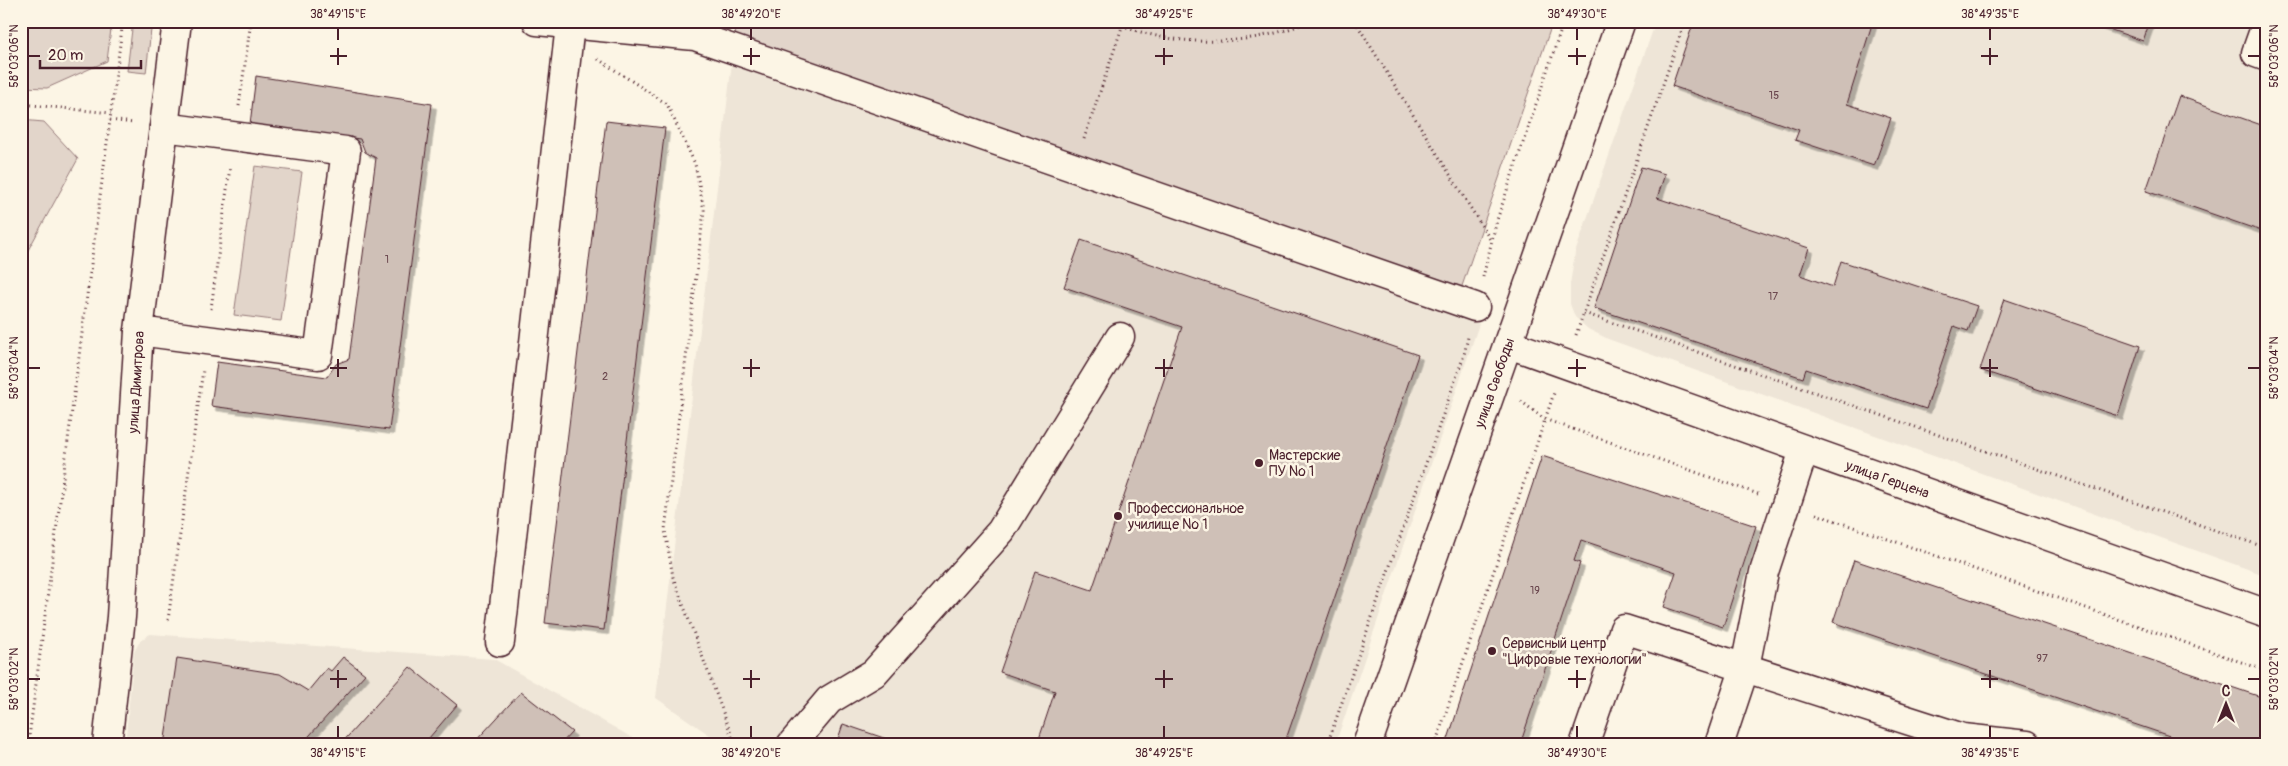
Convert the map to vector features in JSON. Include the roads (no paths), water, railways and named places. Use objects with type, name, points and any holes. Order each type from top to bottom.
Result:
[{"type":"main road","name":"улица Димитрова","points":[[107,745],[120,617],[139,331],[177,21]]},
{"type":"main road","points":[[537,21],[581,29],[697,29],[1075,168],[1475,307]]},
{"type":"main road","name":"улица Свободы","points":[[1367,745],[1621,21]]},
{"type":"main road","points":[[2267,22],[2256,53],[2267,57]]},
{"type":"main road","points":[[500,642],[581,29]]},
{"type":"main road","points":[[139,331],[318,356],[346,151],[164,127]]},
{"type":"main road","points":[[791,745],[829,700],[874,673],[1001,531],[1120,337]]},
{"type":"main road","name":"улица Герцена","points":[[1509,344],[2267,614]]},
{"type":"main road","points":[[1719,745],[1745,667],[1764,572],[1804,450]]},
{"type":"main road","points":[[1584,745],[1624,629],[1745,667],[1963,742],[2027,745]]},
{"type":"place","name":"Мастерские ПУ № 1","points":[[1259,463]]},
{"type":"place","name":"Профессиональное училище № 1","points":[[1118,516]]},
{"type":"place","name":"Сервисный центр \"Цифровые технологии\"","points":[[1492,651]]}]
